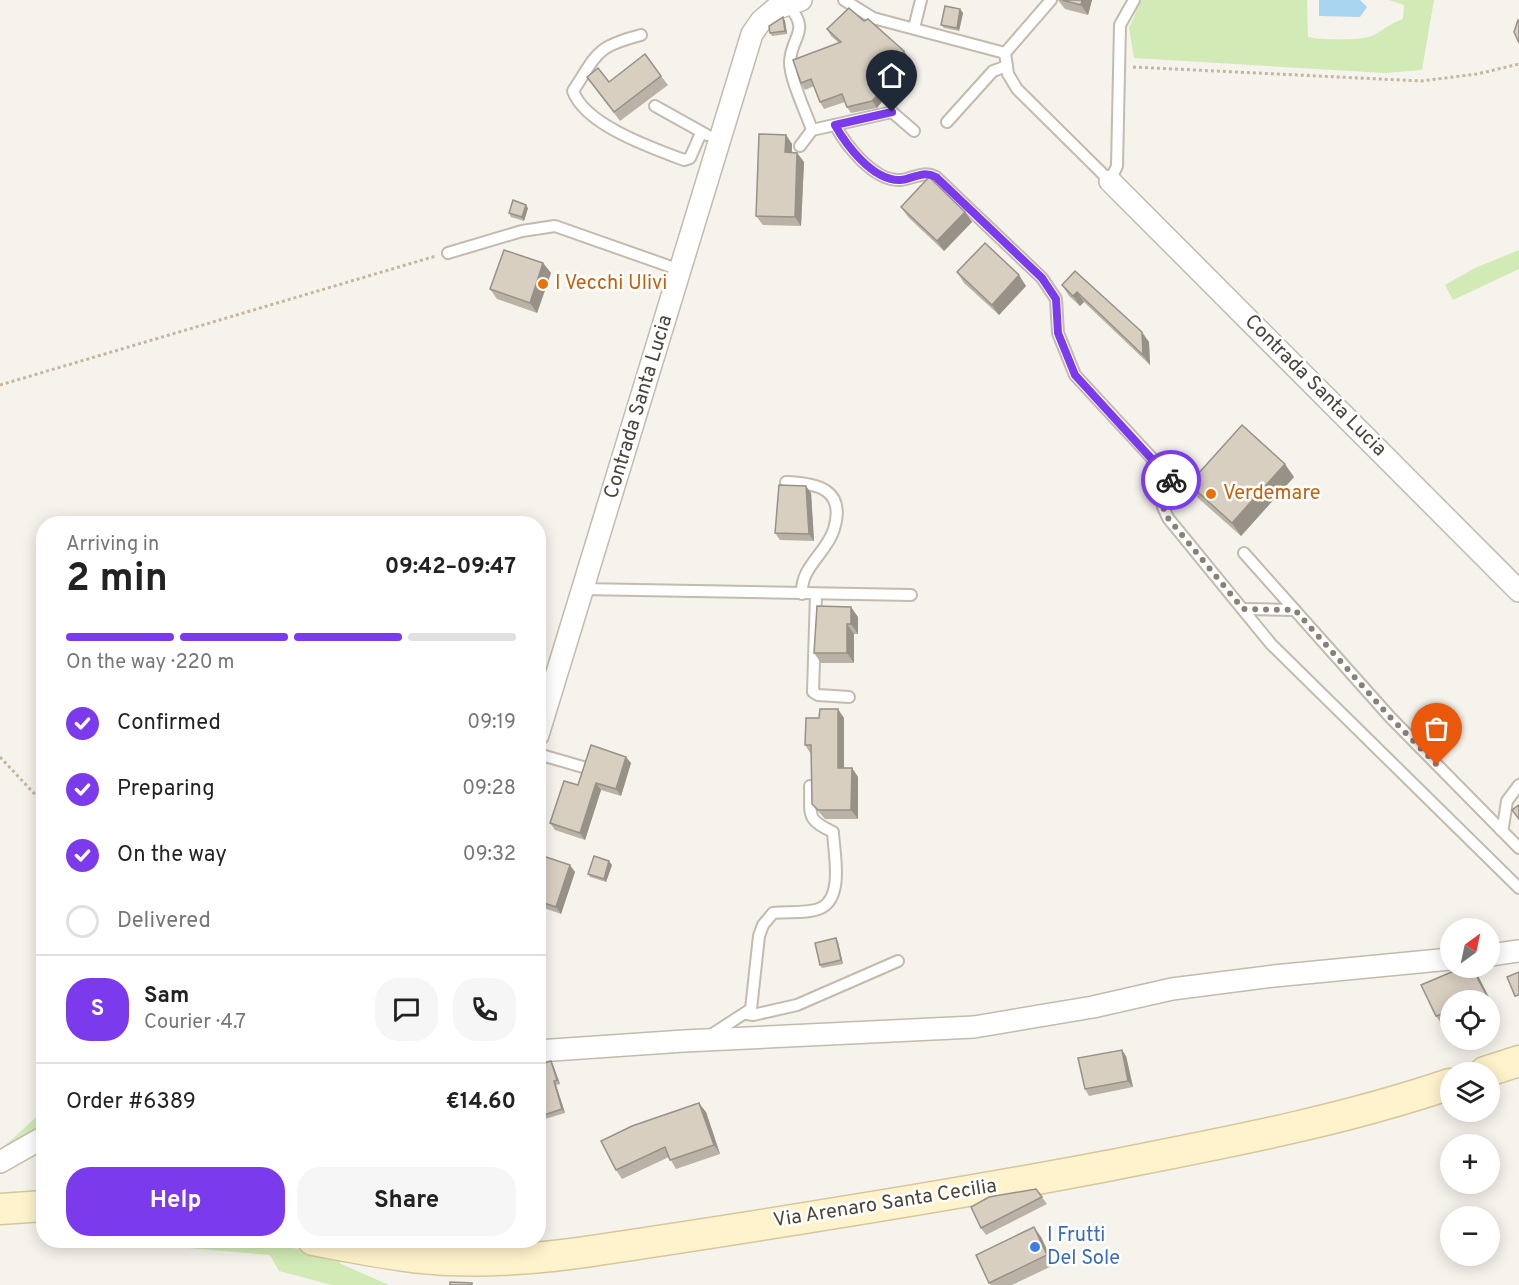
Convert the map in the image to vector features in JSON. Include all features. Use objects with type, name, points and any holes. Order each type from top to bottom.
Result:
[{"type":"street","name":"Contrada Santa Lucia","points":[[546,702],[680,270],[711,136],[752,34],[761,21],[775,9],[795,3]]},
{"type":"street","name":"Contrada Santa Lucia","points":[[1110,181],[1519,591]]},
{"type":"street","points":[[1500,954],[1519,951]]},
{"type":"street","points":[[546,1050],[974,1027],[1093,1007],[1172,989],[1440,960]]},
{"type":"street","points":[[1500,1067],[1519,1061]]},
{"type":"street","name":"Via Arenaro Santa Cecilia","points":[[360,1248],[413,1257],[454,1260],[541,1258],[585,1252],[886,1206],[1256,1137],[1335,1120],[1440,1087]]},
{"type":"street","points":[[0,1162],[36,1142]]},
{"type":"street","points":[[0,1209],[36,1207]]},
{"type":"lane","points":[[844,0],[873,18],[1005,53]]},
{"type":"lane","points":[[914,28],[921,0]]},
{"type":"lane","points":[[1051,0],[1005,53],[1007,66],[1017,89],[1110,181],[1117,166],[1120,25],[1134,0]]},
{"type":"lane","points":[[795,3],[800,27],[799,38],[791,52],[790,65],[812,130]]},
{"type":"lane","points":[[641,36],[610,43],[602,49],[573,91],[576,100],[616,132],[684,160],[690,158],[711,136],[655,106]]},
{"type":"lane","points":[[947,122],[993,71],[1007,66]]},
{"type":"lane","points":[[800,146],[812,130],[892,112],[914,131]]},
{"type":"lane","points":[[835,125],[858,157],[890,178],[901,180],[915,175],[929,174],[936,177],[1042,278],[1056,299],[1058,333],[1075,375],[1173,482],[1174,489],[1163,507],[1168,518],[1302,676],[1519,888]]},
{"type":"lane","points":[[448,253],[522,231],[555,226],[680,270]]},
{"type":"lane","points":[[786,482],[810,483],[823,488],[832,495],[835,506],[834,529],[801,581],[802,594]]},
{"type":"lane","points":[[1244,553],[1390,717],[1519,848]]},
{"type":"lane","points":[[582,589],[911,595]]},
{"type":"lane","points":[[816,594],[813,692],[818,695],[849,697]]},
{"type":"lane","points":[[1243,609],[1295,610]]},
{"type":"lane","points":[[546,756],[583,767]]},
{"type":"lane","points":[[1501,830],[1507,801],[1519,785]]},
{"type":"lane","points":[[712,1040],[714,1033],[752,1009],[759,936],[763,926],[773,914],[819,909],[830,901],[835,887],[833,832],[816,824],[811,818],[810,786]]},
{"type":"lane","points":[[747,1014],[753,1015],[796,1005],[898,961]]},
{"type":"path","points":[[1119,66],[1411,81],[1477,74],[1519,64]]},
{"type":"path","points":[[0,385],[448,253]]},
{"type":"path","points":[[0,757],[36,795]]},
{"type":"green space","points":[[1141,0],[1307,0],[1308,37],[1342,39],[1369,37],[1403,19],[1404,5],[1389,0],[1434,0],[1422,70],[1384,73],[1134,58],[1129,28]]},
{"type":"green space","points":[[1519,250],[1519,269],[1453,300],[1445,285],[1475,268]]},
{"type":"green space","points":[[36,1117],[36,1129],[0,1150]]},
{"type":"green space","points":[[188,1248],[293,1248],[348,1257],[339,1263],[389,1285],[332,1285],[279,1271],[270,1255]]},
{"type":"water","points":[[1319,0],[1360,0],[1367,7],[1360,17],[1319,16]]},
{"type":"building","points":[[1062,0],[1082,0],[1081,5]]},
{"type":"building","points":[[945,6],[960,9],[957,28],[941,25]]},
{"type":"building","points":[[849,8],[864,21],[868,19],[904,51],[878,81],[884,88],[872,101],[847,107],[842,94],[820,102],[811,79],[801,83],[793,60],[841,42],[827,29]]},
{"type":"building","points":[[783,17],[785,31],[770,33],[769,26]]},
{"type":"building","points":[[1519,20],[1519,43],[1514,32]]},
{"type":"building","points":[[645,54],[661,76],[614,112],[587,77],[598,68],[609,82]]},
{"type":"building","points":[[759,134],[786,135],[785,152],[797,153],[795,217],[756,216]]},
{"type":"building","points":[[929,177],[965,212],[937,241],[901,207]]},
{"type":"building","points":[[513,200],[526,205],[522,217],[509,213]]},
{"type":"building","points":[[985,243],[1019,275],[992,305],[957,272]]},
{"type":"building","points":[[504,250],[543,263],[530,303],[490,289]]},
{"type":"building","points":[[1075,271],[1142,332],[1143,355],[1077,292],[1073,296],[1062,285]]},
{"type":"building","points":[[1242,425],[1285,464],[1232,523],[1189,484]]},
{"type":"building","points":[[779,485],[806,486],[809,534],[775,533]]},
{"type":"building","points":[[817,606],[851,607],[851,624],[847,624],[847,653],[814,653]]},
{"type":"building","points":[[820,709],[838,709],[838,768],[852,768],[851,810],[818,810],[812,804],[811,745],[805,745],[806,718],[819,718]]},
{"type":"building","points":[[591,745],[626,757],[616,789],[596,783],[580,833],[550,823],[564,781],[578,785]]},
{"type":"building","points":[[1519,805],[1519,819],[1512,810]]},
{"type":"building","points":[[594,856],[609,861],[604,879],[588,874]]},
{"type":"building","points":[[546,857],[570,865],[556,907],[546,904]]},
{"type":"building","points":[[836,938],[841,960],[820,965],[815,943]]},
{"type":"building","points":[[1519,972],[1519,995],[1515,996],[1507,977]]},
{"type":"building","points":[[1440,977],[1477,978],[1484,990],[1440,990],[1440,1015],[1436,1016],[1421,985]]},
{"type":"building","points":[[1122,1050],[1128,1081],[1085,1089],[1078,1058]]},
{"type":"building","points":[[551,1061],[562,1109],[546,1114],[546,1063]]},
{"type":"building","points":[[699,1103],[714,1145],[670,1160],[665,1147],[616,1170],[601,1141],[632,1126]]},
{"type":"building","points":[[1036,1189],[1042,1197],[981,1228],[971,1207],[989,1197]]},
{"type":"building","points":[[1034,1227],[1047,1255],[989,1283],[976,1255]]},
{"type":"building","points":[[450,1282],[472,1283],[472,1285],[450,1285]]},
{"type":"way so far","points":[[1171,480],[1174,489],[1163,507],[1168,518],[1243,609],[1295,610],[1390,717],[1437,765]]},
{"type":"place","name":"I Vecchi Ulivi","points":[[543,284]]},
{"type":"place","name":"Verdemare","points":[[1211,494]]},
{"type":"place","name":"I Frutti Del Sole","points":[[1035,1247]]},
{"type":"route","points":[[892,112],[835,125],[844,141],[858,157],[890,178],[901,180],[915,175],[929,174],[936,177],[1042,278],[1056,299],[1058,333],[1075,375],[1171,480]]}]
